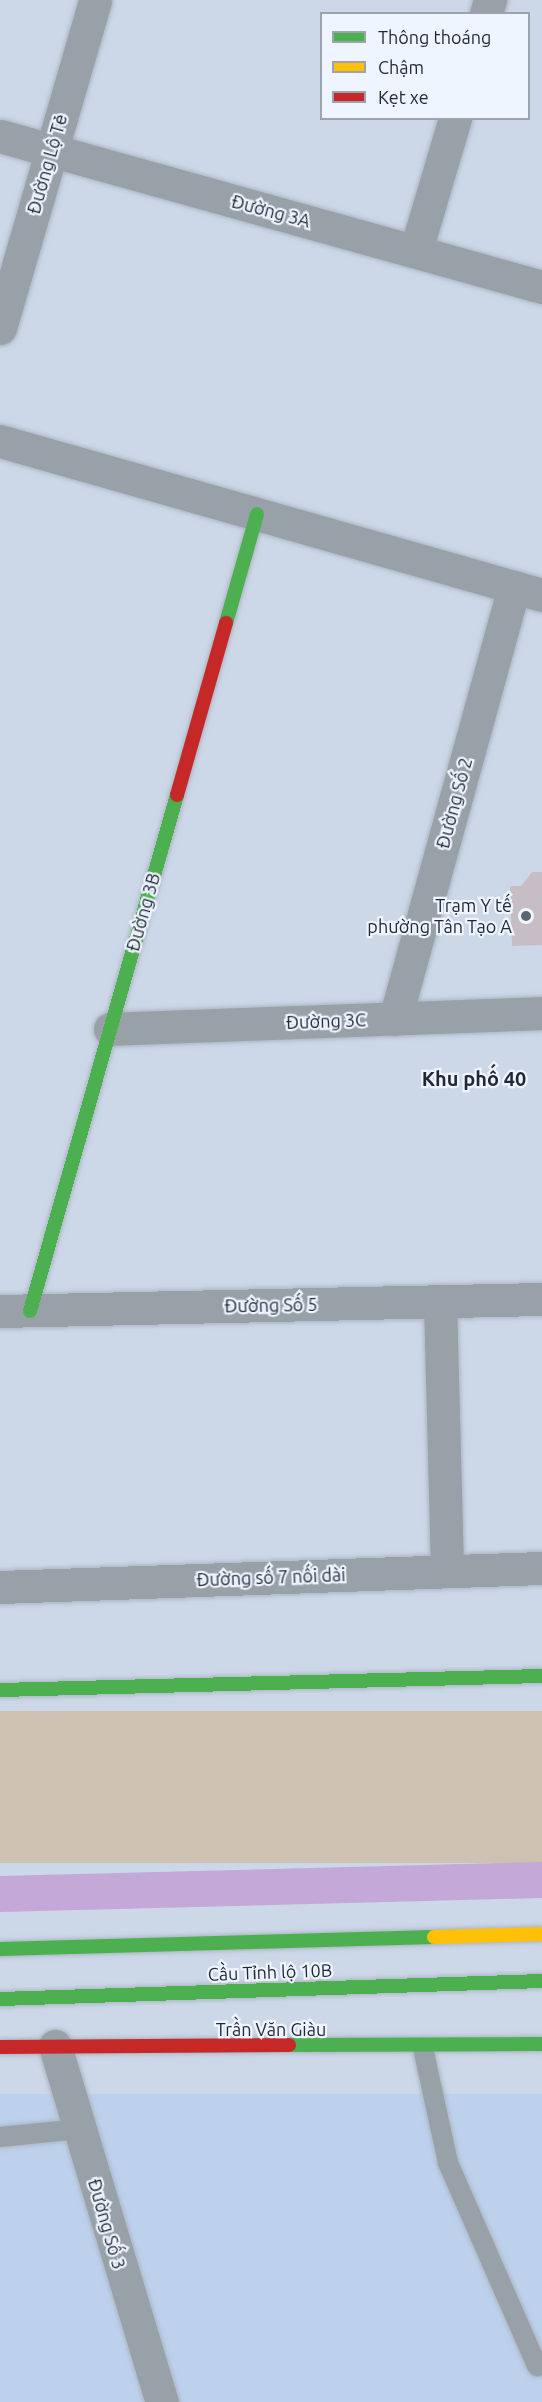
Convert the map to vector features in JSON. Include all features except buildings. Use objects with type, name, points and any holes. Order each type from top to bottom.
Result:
[{"type":"main road","name":"Đường 3B","points":[[15,1311],[110,1029],[257,514]]},
{"type":"main road","points":[[0,1690],[542,1676]]},
{"type":"main road","name":"Cầu Tỉnh lộ 10B","points":[[0,1949],[542,1934]]},
{"type":"main road","name":"Cầu Tỉnh lộ 10B","points":[[0,1999],[542,1981]]},
{"type":"main road","name":"Trần Văn Giàu","points":[[0,2047],[423,2048],[542,2044]]},
{"type":"street","name":"Đường Lộ Tẻ","points":[[0,328],[95,0]]},
{"type":"street","points":[[416,250],[454,120]]},
{"type":"street","name":"Đường 3A","points":[[0,136],[416,250],[542,287]]},
{"type":"street","points":[[0,441],[528,591]]},
{"type":"street","name":"Đường Số 2","points":[[395,1019],[528,591]]},
{"type":"street","name":"Đường 3C","points":[[110,1029],[542,1013]]},
{"type":"street","name":"Đường Số 5","points":[[15,1311],[542,1299]]},
{"type":"street","points":[[440,1301],[447,1571]]},
{"type":"street","name":"Đường số 7 nối dài","points":[[0,1587],[542,1568]]},
{"type":"street","name":"Đường Số 3","points":[[56,2046],[162,2402]]},
{"type":"lane","points":[[423,2048],[448,2163],[537,2366]]},
{"type":"lane","points":[[0,2137],[80,2128]]},
{"type":"shaded area","points":[[0,1711],[542,1711],[542,1863],[0,1863]]},
{"type":"shaded area","points":[[0,2094],[542,2094],[542,2402],[0,2402]]},
{"type":"waterway","points":[[0,1894],[542,1880]]},
{"type":"traffic: fast","points":[[226,623],[257,514]]},
{"type":"traffic: fast","points":[[30,1311],[177,795]]},
{"type":"traffic: fast","points":[[0,1690],[542,1676]]},
{"type":"traffic: fast","points":[[0,1949],[434,1937]]},
{"type":"traffic: fast","points":[[0,1999],[542,1981]]},
{"type":"traffic: fast","points":[[289,2045],[542,2044]]},
{"type":"traffic: slow","points":[[434,1937],[542,1934]]},
{"type":"traffic: jam","points":[[177,795],[226,623]]},
{"type":"traffic: jam","points":[[0,2047],[289,2045]]},
{"type":"place","name":"Trạm Y tế phường Tân Tạo A","points":[[526,916]]},
{"type":"district","name":"Khu phố 40","points":[[474,1078]]}]
